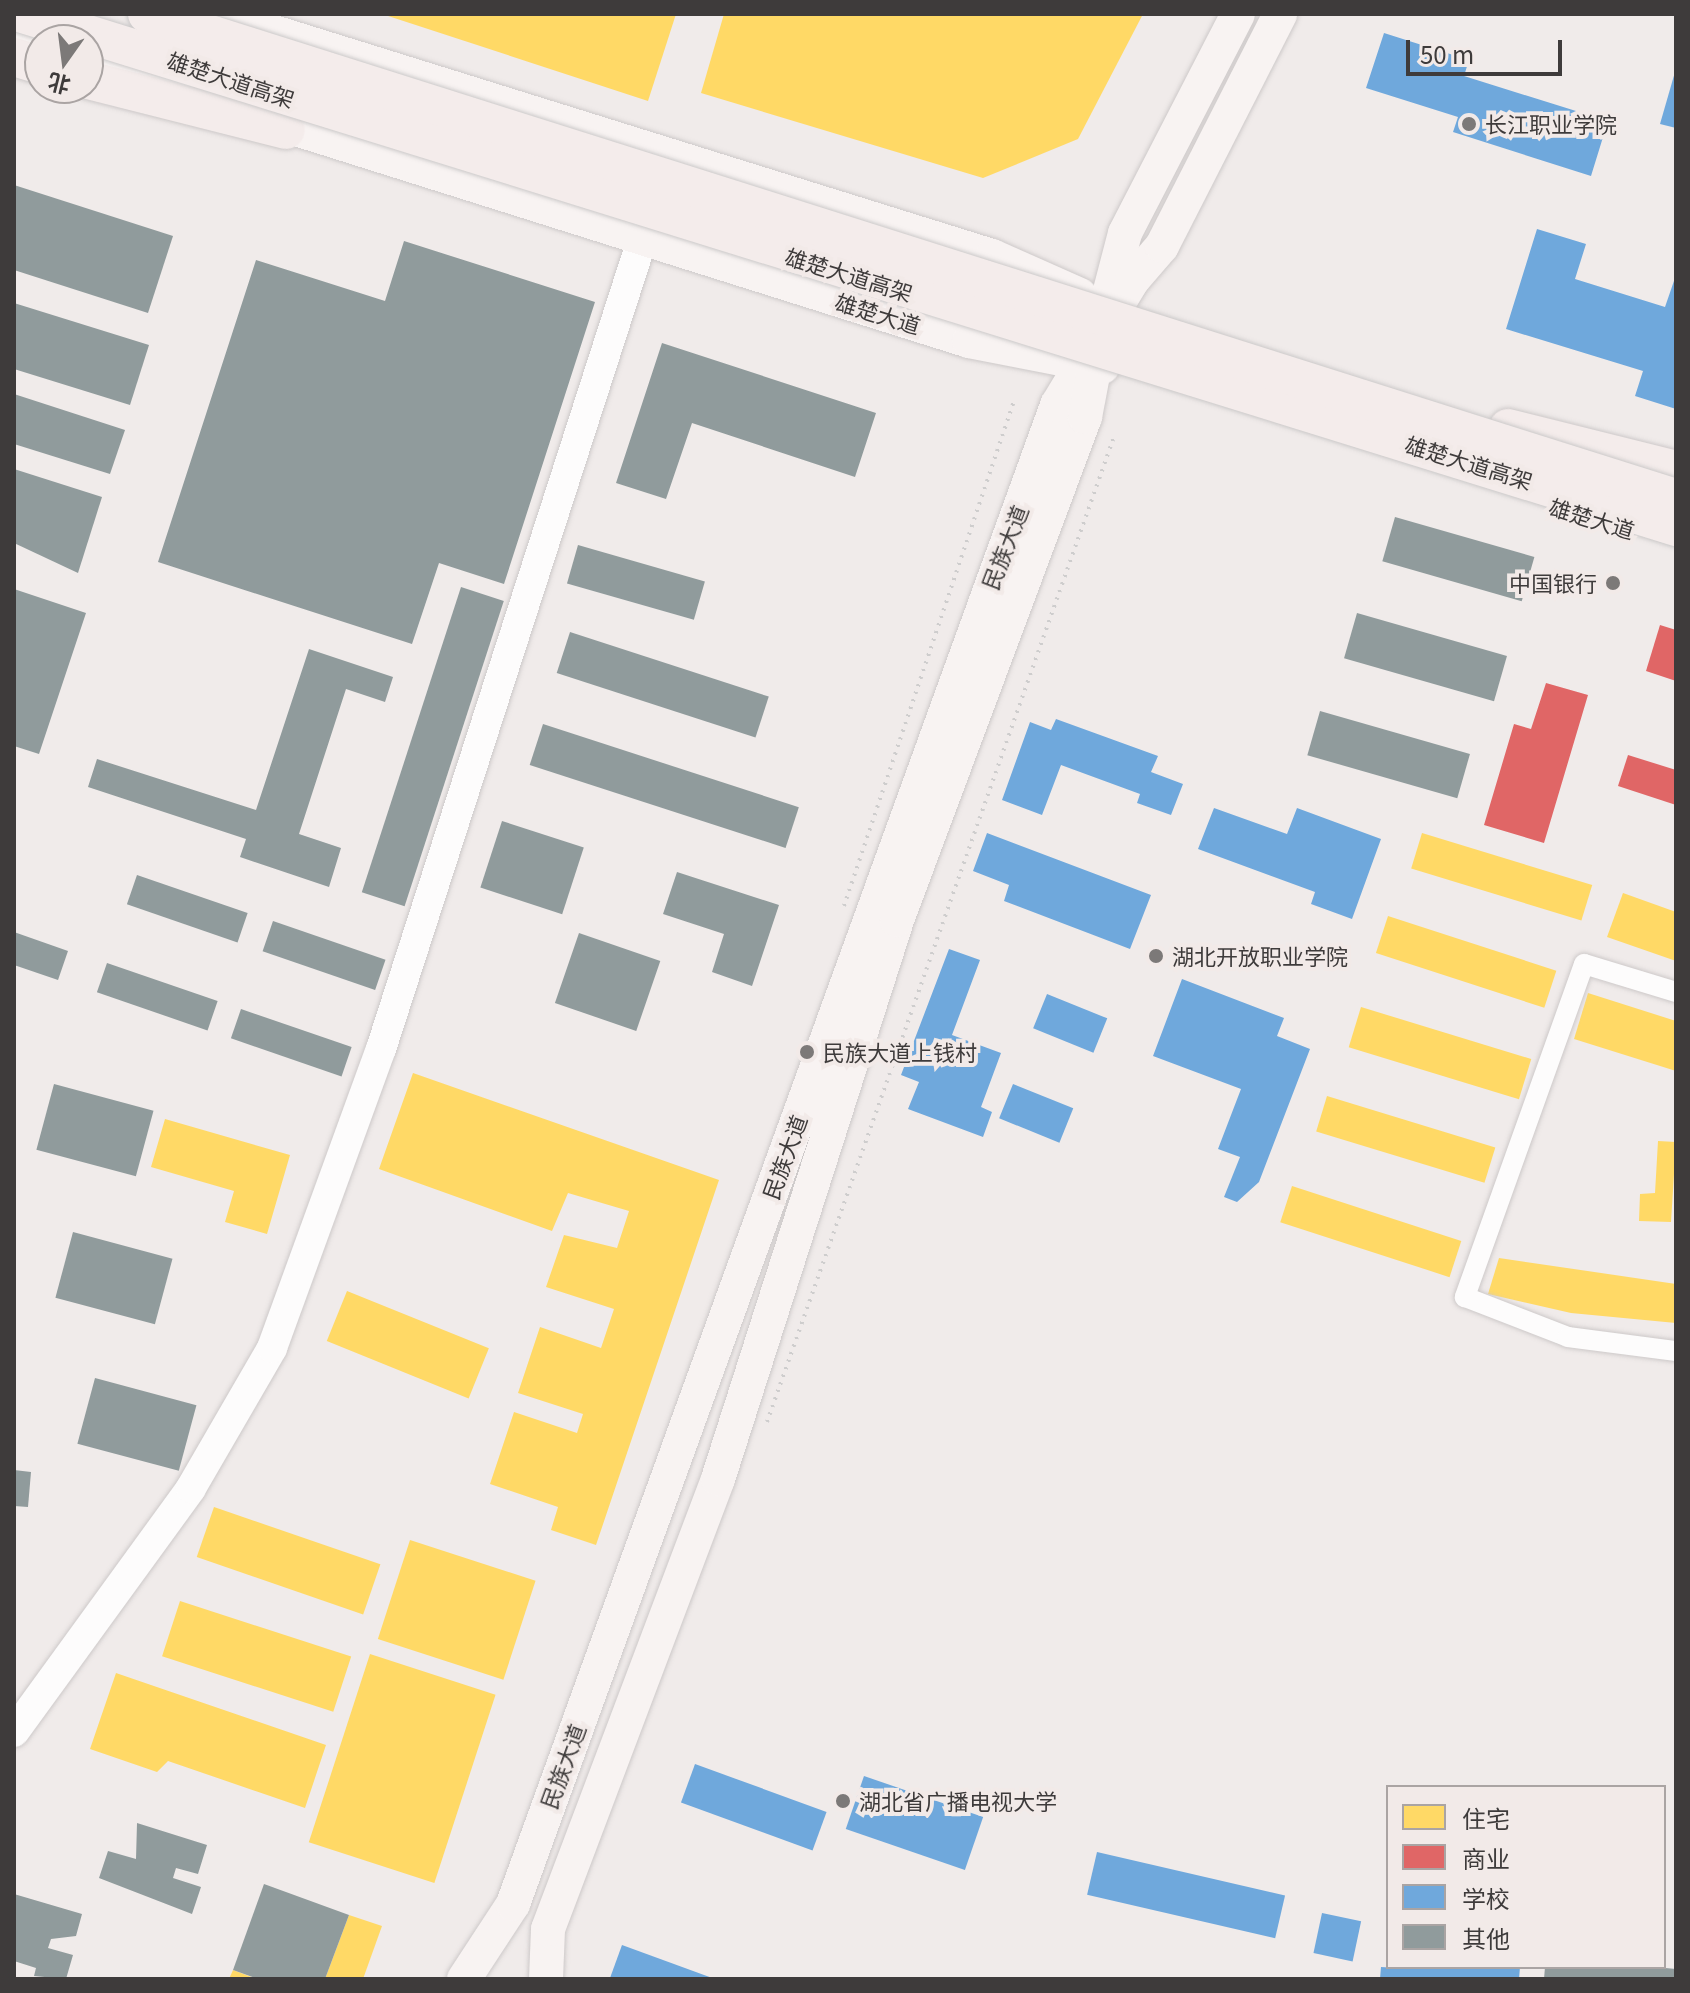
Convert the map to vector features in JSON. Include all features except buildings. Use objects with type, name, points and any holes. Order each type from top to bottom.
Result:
[{"type":"highway","name":"雄楚大道高架","points":[[23,14],[1676,527]]},
{"type":"highway","name":"雄楚大道高架","points":[[147,14],[1676,498]]},
{"type":"highway","points":[[104,77],[286,130]]},
{"type":"highway","points":[[1505,427],[1676,470]]},
{"type":"main road","name":"雄楚大道","points":[[216,14],[992,256],[1101,335],[1676,544]]},
{"type":"main road","name":"民族大道","points":[[546,1979],[548,1929],[718,1479],[897,920],[1085,417],[1125,233],[1238,14]]},
{"type":"main road","name":"民族大道","points":[[464,1979],[513,1904],[959,666],[1057,405],[1162,246],[1280,14]]},
{"type":"main road","name":"雄楚大道","points":[[286,130],[969,341],[1101,335],[1505,427],[1676,482]]},
{"type":"main road","points":[[488,1979],[513,1904]]},
{"type":"main road","points":[[529,1979],[548,1929]]},
{"type":"street","points":[[14,1732],[191,1488],[272,1348],[381,1049],[642,240]]},
{"type":"street","points":[[1676,992],[1584,964],[1465,1297],[1568,1337],[1676,1351]]},
{"type":"path","points":[[843,910],[1014,401]]},
{"type":"path","points":[[765,1427],[1115,434]]},
{"type":"place","name":"长江职业学院","points":[[1469,124]]},
{"type":"place","name":"中国银行","points":[[1613,583]]},
{"type":"place","name":"湖北开放职业学院","points":[[1156,956]]},
{"type":"place","name":"民族大道上钱村","points":[[807,1052]]},
{"type":"place","name":"湖北省广播电视大学","points":[[843,1801]]}]
